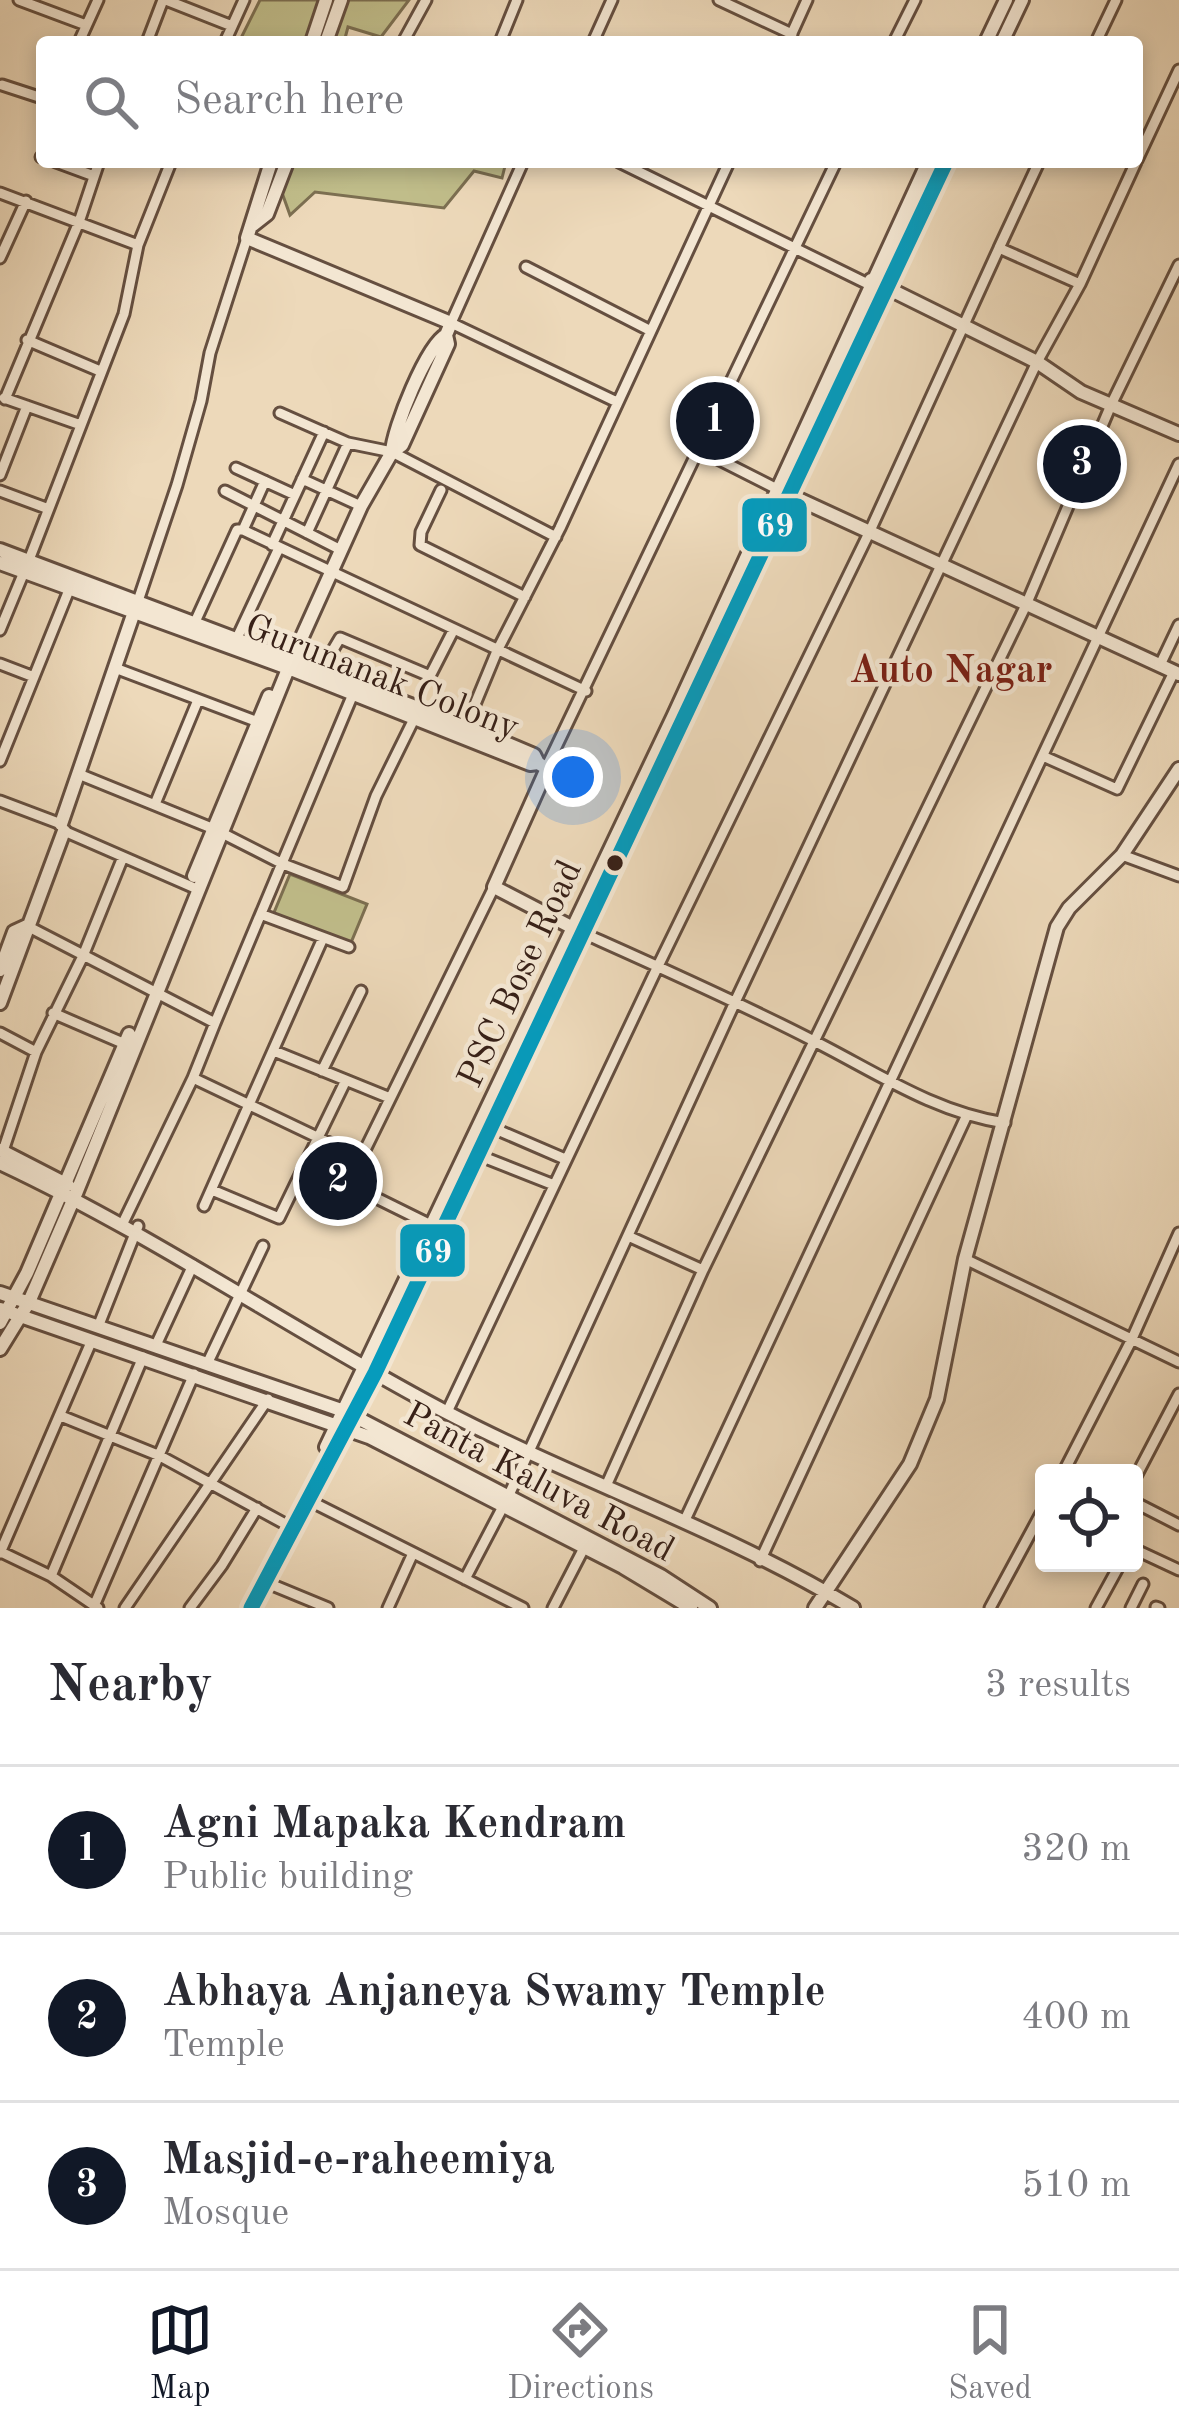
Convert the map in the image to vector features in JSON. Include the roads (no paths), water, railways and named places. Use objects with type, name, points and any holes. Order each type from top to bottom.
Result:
[{"type":"street","points":[[20,0],[86,26]]},
{"type":"street","points":[[82,36],[98,0]]},
{"type":"street","points":[[150,36],[165,0],[232,26]]},
{"type":"street","points":[[228,36],[244,0]]},
{"type":"street","points":[[324,36],[326,0]]},
{"type":"street","points":[[325,36],[341,0]]},
{"type":"street","points":[[406,36],[426,0]]},
{"type":"street","points":[[502,36],[517,0]]},
{"type":"street","points":[[596,36],[612,0]]},
{"type":"street","points":[[719,0],[786,36]]},
{"type":"street","points":[[791,36],[807,0]]},
{"type":"street","points":[[897,36],[914,0]]},
{"type":"street","points":[[989,36],[1006,0]]},
{"type":"street","points":[[1005,36],[1022,0]]},
{"type":"street","points":[[1099,36],[1116,0]]},
{"type":"street","points":[[1143,148],[1179,70]]},
{"type":"street","points":[[2,85],[36,96]]},
{"type":"street","points":[[72,168],[94,176]]},
{"type":"street","points":[[79,424],[3,398],[79,222],[97,168]]},
{"type":"street","points":[[0,630],[30,567],[46,508],[124,314],[137,245],[169,168]]},
{"type":"street","points":[[0,1003],[177,485],[209,353],[269,168]]},
{"type":"street","points":[[250,232],[267,214],[285,168]]},
{"type":"street","points":[[218,831],[258,722],[361,506],[392,452],[402,445],[435,377],[448,344],[448,329],[520,168]]},
{"type":"street","points":[[631,168],[794,251],[887,286],[1037,362],[1081,392],[1179,434]]},
{"type":"street","points":[[466,726],[726,168]]},
{"type":"street","points":[[433,1226],[350,1185],[494,887],[542,765],[586,691],[833,168]]},
{"type":"street","name":"PSC Bose Road","points":[[785,493],[870,282],[925,168]]},
{"type":"street","name":"PSC Bose Road","points":[[247,1608],[265,1582],[345,1419],[433,1226],[486,1125],[943,168]]},
{"type":"street","points":[[447,1412],[869,533],[1036,168]]},
{"type":"street","points":[[466,1579],[1037,362],[1080,284],[1134,168]]},
{"type":"street","points":[[0,193],[137,245]]},
{"type":"street","points":[[0,258],[26,202]]},
{"type":"street","points":[[250,232],[448,329],[617,402]]},
{"type":"street","points":[[999,248],[1080,284]]},
{"type":"street","points":[[606,1486],[703,1270],[1026,604],[1111,404],[1179,266]]},
{"type":"street","points":[[526,267],[649,330]]},
{"type":"street","points":[[27,340],[100,371]]},
{"type":"street","points":[[0,475],[27,406]]},
{"type":"street","points":[[280,412],[348,442],[392,452],[556,537]]},
{"type":"street","points":[[237,638],[282,520],[324,432]]},
{"type":"street","points":[[307,533],[348,442]]},
{"type":"street","points":[[698,448],[869,533],[1177,673],[1117,789],[1045,757]]},
{"type":"street","points":[[684,1522],[1179,464]]},
{"type":"street","points":[[236,467],[295,495]]},
{"type":"street","points":[[302,479],[361,506]]},
{"type":"street","points":[[243,530],[265,481]]},
{"type":"street","points":[[442,490],[419,545],[525,597]]},
{"type":"street","points":[[0,491],[46,508]]},
{"type":"street","points":[[225,491],[341,550]]},
{"type":"street","points":[[195,622],[237,530],[243,530],[586,691]]},
{"type":"street","name":"Gurunanak Colony","points":[[0,550],[68,590],[195,622],[353,694],[542,765]]},
{"type":"street","name":"Gurunanak Colony","points":[[0,563],[30,567],[287,662],[321,670],[534,755],[542,765]]},
{"type":"street","points":[[0,761],[68,590]]},
{"type":"street","points":[[1160,665],[1179,625]]},
{"type":"street","points":[[321,670],[340,638],[430,676],[453,631]]},
{"type":"street","points":[[7,1315],[29,1302],[69,1191],[287,662]]},
{"type":"street","points":[[0,664],[34,677]]},
{"type":"street","points":[[115,668],[258,722]]},
{"type":"street","points":[[194,1374],[95,1607],[51,1576],[0,1552],[95,1334],[130,1226],[353,694]]},
{"type":"street","points":[[155,804],[198,700]]},
{"type":"street","points":[[81,775],[343,887],[376,796],[414,719]]},
{"type":"street","points":[[815,1608],[910,1464],[938,1399],[965,1258],[1057,927],[1069,908],[1122,855],[1179,769]]},
{"type":"street","points":[[0,801],[194,887]]},
{"type":"street","points":[[1122,855],[1179,876]]},
{"type":"street","points":[[123,857],[83,956],[53,1013],[1,1154],[241,1288],[447,1412],[684,1522],[853,1608]]},
{"type":"street","points":[[494,887],[813,1040],[892,1084],[966,1117],[1005,1123]]},
{"type":"street","points":[[263,914],[349,947]]},
{"type":"street","points":[[27,926],[215,1023]]},
{"type":"street","points":[[0,970],[14,932],[27,926]]},
{"type":"street","points":[[204,1205],[323,938]]},
{"type":"street","points":[[322,1071],[361,991]]},
{"type":"street","points":[[53,1013],[128,1046]]},
{"type":"street","points":[[0,1033],[37,1052]]},
{"type":"street","points":[[274,1051],[390,1098]]},
{"type":"street","points":[[193,1078],[361,1158]]},
{"type":"street","points":[[212,1190],[279,1218],[346,1080]]},
{"type":"street","points":[[760,1561],[966,1117]]},
{"type":"street","points":[[486,1125],[565,1159]]},
{"type":"street","name":"PSC Bose Road","points":[[367,1367],[478,1155],[486,1125]]},
{"type":"street","points":[[478,1155],[554,1185]]},
{"type":"street","points":[[0,1349],[7,1295],[69,1191]]},
{"type":"street","points":[[130,1226],[241,1288]]},
{"type":"street","points":[[1068,1464],[1131,1341],[1179,1233]]},
{"type":"street","points":[[628,1236],[703,1270]]},
{"type":"street","points":[[208,1362],[263,1246]]},
{"type":"street","points":[[965,1258],[1179,1362]]},
{"type":"street","points":[[156,1345],[193,1265]]},
{"type":"street","name":"Panta Kaluva Road","points":[[7,1295],[143,1357],[345,1419]]},
{"type":"street","name":"Panta Kaluva Road","points":[[7,1315],[156,1345],[345,1419],[661,1576],[710,1608]]},
{"type":"street","points":[[51,1576],[143,1357]]},
{"type":"street","points":[[1142,1464],[1179,1394]]},
{"type":"street","points":[[125,1608],[268,1399]]},
{"type":"street","points":[[61,1416],[214,1482],[287,1525]]},
{"type":"street","name":"PSC Bose Road","points":[[247,1608],[345,1419]]},
{"type":"street","points":[[306,1499],[523,1608]]},
{"type":"street","name":"Panta Kaluva Road","points":[[506,1501],[686,1607]]},
{"type":"street","points":[[1143,1507],[1179,1525]]},
{"type":"street","points":[[190,1608],[257,1508]]},
{"type":"street","points":[[990,1608],[1035,1525]]},
{"type":"street","points":[[553,1608],[584,1548]]},
{"type":"street","points":[[388,1608],[413,1553]]},
{"type":"street","points":[[1143,1553],[1179,1570]]},
{"type":"street","points":[[1096,1608],[1116,1572]]},
{"type":"street","points":[[265,1582],[328,1608]]},
{"type":"street","points":[[1131,1608],[1143,1584]]},
{"type":"place","name":"Agni Mapaka Kendram","points":[[715,421]]},
{"type":"place","name":"Masjid-e-raheemiya","points":[[1082,464]]},
{"type":"place","name":"Abhaya Anjaneya Swamy Temple","points":[[338,1181]]},
{"type":"district","name":"Auto Nagar","points":[[951,668]]}]
